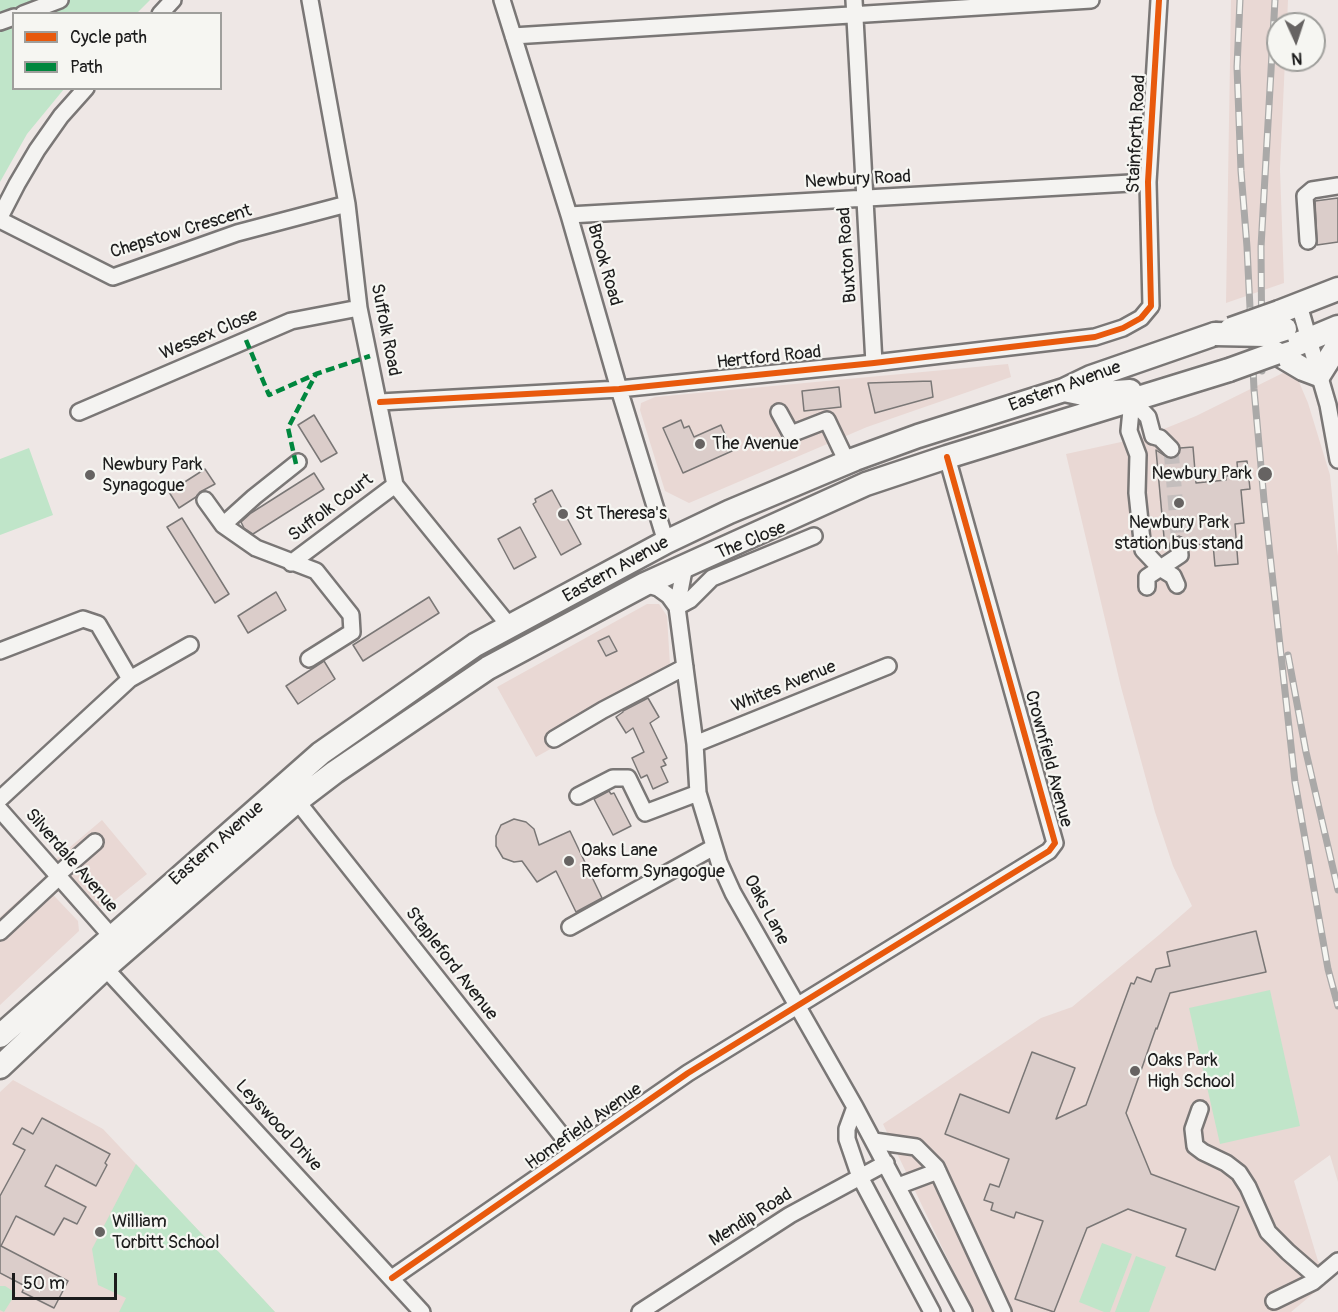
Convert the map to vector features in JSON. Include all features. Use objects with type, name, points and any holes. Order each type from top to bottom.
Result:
[{"type":"highway","name":"Eastern Avenue","points":[[0,1036],[321,753],[475,645],[511,628],[666,542],[729,512],[847,462],[918,436],[1064,390],[1090,377],[1215,334],[1288,315],[1338,289]]},
{"type":"highway","points":[[1288,315],[1308,339]]},
{"type":"highway","name":"Eastern Avenue","points":[[0,1067],[105,968],[297,801],[335,772],[488,668],[645,584],[866,484],[1131,396],[1229,370],[1338,327]]},
{"type":"highway","points":[[1276,353],[1303,369],[1319,375],[1338,345]]},
{"type":"highway","points":[[1064,390],[1093,396],[1102,393],[1131,396],[1140,377],[1142,359]]},
{"type":"street","points":[[28,12],[60,0]]},
{"type":"street","points":[[162,12],[173,0]]},
{"type":"street","name":"Suffolk Road","points":[[310,0],[347,204],[359,308],[380,402],[395,485],[511,628]]},
{"type":"street","name":"Brook Road","points":[[502,0],[569,215],[666,542]]},
{"type":"street","points":[[513,36],[854,8],[1091,0]]},
{"type":"street","name":"Stainforth Road","points":[[1151,306],[1148,182],[1159,0]]},
{"type":"street","name":"Buxton Road","points":[[854,8],[874,363]]},
{"type":"street","points":[[0,219],[37,150],[61,116],[84,90]]},
{"type":"street","name":"Newbury Road","points":[[569,215],[1148,182]]},
{"type":"street","points":[[1308,241],[1305,196],[1312,190],[1338,186]]},
{"type":"street","name":"Chepstow Crescent","points":[[0,219],[113,277],[237,233],[347,204]]},
{"type":"street","name":"Hertford Road","points":[[380,402],[619,389],[1095,338],[1124,328],[1141,318],[1151,306]]},
{"type":"street","name":"Wessex Close","points":[[79,412],[291,321],[359,308]]},
{"type":"street","points":[[1308,339],[1319,375],[1333,405],[1338,460]]},
{"type":"street","points":[[1131,396],[1148,417],[1153,436]]},
{"type":"street","points":[[1131,396],[1129,431],[1138,455],[1137,493],[1143,550],[1173,576],[1177,585]]},
{"type":"street","points":[[779,412],[791,434],[827,420],[847,462]]},
{"type":"street","points":[[1153,436],[1160,438],[1171,449]]},
{"type":"street","points":[[1138,455],[1153,436]]},
{"type":"street","name":"Crownfield Avenue","points":[[796,1006],[1049,851],[1056,843],[947,457]]},
{"type":"street","points":[[223,525],[298,462]]},
{"type":"street","name":"Suffolk Court","points":[[291,563],[395,485]]},
{"type":"street","name":"Suffolk Court","points":[[205,500],[223,525],[256,548],[316,571],[351,615],[352,632],[309,659]]},
{"type":"street","name":"The Close","points":[[677,607],[690,600],[712,578],[814,536]]},
{"type":"street","points":[[1147,587],[1147,577],[1180,555],[1179,546]]},
{"type":"street","name":"Oaks Lane","points":[[685,565],[677,607],[695,744],[698,793],[714,847],[733,893],[874,1141],[964,1312]]},
{"type":"street","points":[[645,584],[669,596],[677,607]]},
{"type":"street","points":[[0,651],[83,619],[98,624],[130,679]]},
{"type":"street","points":[[0,799],[130,679],[190,645]]},
{"type":"street","name":"Whites Avenue","points":[[695,744],[888,666]]},
{"type":"street","points":[[554,739],[603,710],[685,667]]},
{"type":"street","points":[[578,796],[613,778],[628,778],[645,813],[698,793]]},
{"type":"street","name":"Stapleford Avenue","points":[[297,801],[574,1151]]},
{"type":"street","name":"Silverdale Avenue","points":[[0,810],[112,937]]},
{"type":"street","points":[[0,932],[95,842]]},
{"type":"street","points":[[570,927],[714,847]]},
{"type":"street","name":"Leyswood Drive","points":[[105,968],[422,1312]]},
{"type":"street","name":"Homefield Avenue","points":[[392,1278],[688,1073],[796,1006]]},
{"type":"street","points":[[855,1107],[847,1129],[847,1139],[860,1177],[932,1312]]},
{"type":"street","points":[[1200,1109],[1193,1130],[1195,1146],[1239,1173],[1248,1187],[1268,1232],[1282,1247],[1328,1270]]},
{"type":"street","points":[[874,1141],[916,1147],[938,1171],[1003,1312]]},
{"type":"street","name":"Mendip Road","points":[[640,1312],[790,1215],[885,1163]]},
{"type":"street","points":[[898,1186],[938,1171]]},
{"type":"street","points":[[1274,1301],[1328,1270]]},
{"type":"shaded area","points":[[1231,0],[1288,0],[1288,12],[1266,12],[1266,72],[1284,72],[1280,169],[1284,283],[1226,303]]},
{"type":"shaded area","points":[[1008,364],[1011,377],[867,427],[689,503],[665,491],[640,410],[641,403],[655,397]]},
{"type":"shaded area","points":[[1293,368],[1308,403],[1330,475],[1338,556],[1338,1182],[1330,1155],[1294,1181],[1318,1261],[1333,1277],[1291,1312],[973,1312],[883,1124],[1041,1018],[1072,1007],[1192,906],[1173,866],[1155,812],[1121,687],[1066,454],[1144,437],[1196,416]]},
{"type":"shaded area","points":[[647,604],[659,604],[667,616],[671,682],[536,757],[497,687]]},
{"type":"shaded area","points":[[102,820],[147,874],[105,908],[98,906],[56,859]]},
{"type":"shaded area","points":[[40,881],[78,921],[79,931],[0,1005],[0,917]]},
{"type":"shaded area","name":"William Torbitt School","points":[[13,1080],[103,1129],[275,1312],[0,1312],[0,1092]]},
{"type":"green space","points":[[0,0],[150,0],[138,12],[12,12],[12,90],[63,90],[27,134],[0,182]]},
{"type":"green space","points":[[29,448],[53,515],[0,535],[0,459]]},
{"type":"green space","points":[[1270,990],[1300,1126],[1220,1144],[1189,1008]]},
{"type":"green space","points":[[136,1164],[275,1312],[119,1312],[126,1298],[98,1285],[92,1249]]},
{"type":"green space","points":[[1102,1243],[1132,1254],[1110,1312],[1104,1312],[1079,1302]]},
{"type":"green space","points":[[1136,1256],[1166,1267],[1149,1312],[1115,1312]]},
{"type":"green space","points":[[0,1286],[5,1286],[16,1293],[4,1312],[0,1310]]},
{"type":"building","points":[[1338,198],[1338,242],[1317,245],[1315,201]]},
{"type":"building","points":[[931,381],[933,397],[875,413],[868,383]]},
{"type":"building","points":[[839,387],[841,407],[804,411],[802,391]]},
{"type":"building","points":[[314,415],[337,453],[321,462],[298,425]]},
{"type":"building","name":"The Avenue","points":[[681,420],[684,428],[689,426],[694,437],[721,425],[732,451],[683,473],[663,428]]},
{"type":"building","points":[[1193,447],[1196,483],[1226,480],[1226,476],[1238,475],[1237,462],[1247,461],[1250,489],[1241,490],[1244,523],[1235,524],[1238,564],[1215,566],[1213,544],[1189,545],[1179,536],[1173,539],[1169,547],[1165,548],[1156,450],[1168,458],[1173,458],[1178,455],[1180,448]]},
{"type":"building","points":[[205,469],[215,484],[179,508],[169,492]]},
{"type":"building","points":[[314,473],[324,489],[253,534],[244,528],[241,522],[251,513]]},
{"type":"building","points":[[552,490],[581,544],[561,555],[533,504],[536,502],[535,499]]},
{"type":"building","points":[[182,518],[229,594],[215,603],[167,527]]},
{"type":"building","points":[[520,527],[536,557],[514,569],[498,539]]},
{"type":"building","points":[[276,592],[286,610],[248,633],[238,616]]},
{"type":"building","points":[[429,597],[439,613],[363,661],[353,645]]},
{"type":"building","points":[[609,636],[617,651],[606,656],[598,641]]},
{"type":"building","points":[[324,661],[335,679],[298,704],[286,686]]},
{"type":"building","points":[[648,698],[659,717],[650,723],[667,758],[663,760],[666,765],[661,767],[668,782],[653,789],[647,775],[641,778],[632,758],[644,752],[633,728],[626,733],[616,717]]},
{"type":"building","points":[[609,791],[611,794],[614,793],[631,826],[613,835],[594,799]]},
{"type":"building","points":[[514,819],[526,822],[534,829],[539,845],[570,831],[602,898],[576,912],[556,871],[537,882],[522,861],[514,862],[503,858],[496,846],[496,836],[501,825]]},
{"type":"building","name":"Oaks Park High School","points":[[1256,931],[1266,972],[1170,993],[1126,1113],[1151,1174],[1239,1207],[1215,1270],[1176,1256],[1186,1229],[1128,1209],[1087,1228],[1054,1312],[1015,1299],[1043,1221],[1016,1212],[1014,1218],[991,1210],[993,1203],[984,1200],[990,1184],[999,1187],[1009,1159],[945,1134],[960,1094],[1009,1113],[1032,1052],[1075,1068],[1056,1119],[1086,1105],[1131,983],[1134,984],[1137,977],[1151,982],[1156,969],[1170,966],[1167,952]]},
{"type":"building","points":[[42,1118],[110,1154],[96,1186],[56,1165],[45,1186],[86,1207],[77,1224],[64,1218],[54,1235],[16,1216],[1,1246],[68,1281],[54,1308],[22,1292],[25,1286],[0,1273],[0,1196],[25,1150],[13,1144],[22,1128],[33,1134]]},
{"type":"tunnel","points":[[1171,449],[1179,546]]},
{"type":"railway","points":[[1240,0],[1237,67],[1241,171],[1254,389],[1264,500],[1295,782],[1328,969],[1338,1006]]},
{"type":"railway","points":[[1262,371],[1261,247],[1275,0]]},
{"type":"railway","points":[[1288,655],[1306,752],[1338,890]]},
{"type":"marked path","points":[[246,340],[269,395],[316,374],[370,356]]},
{"type":"marked path","points":[[296,464],[288,428],[316,374]]},
{"type":"cycle path","points":[[380,402],[619,389],[874,363],[1095,337],[1123,328],[1141,318],[1151,306],[1148,182],[1159,0]]},
{"type":"cycle path","points":[[392,1278],[688,1073],[1049,851],[1055,843],[947,457]]},
{"type":"place","name":"The Avenue","points":[[700,444]]},
{"type":"place","name":"Newbury Park","points":[[1265,474]]},
{"type":"place","name":"Newbury Park Synagogue","points":[[90,475]]},
{"type":"place","name":"Newbury Park station bus stand","points":[[1179,503]]},
{"type":"place","name":"St Theresa's","points":[[563,514]]},
{"type":"place","name":"Oaks Lane Reform Synagogue","points":[[569,861]]},
{"type":"place","name":"Oaks Park High School","points":[[1135,1071]]},
{"type":"place","name":"William Torbitt School","points":[[100,1232]]}]
